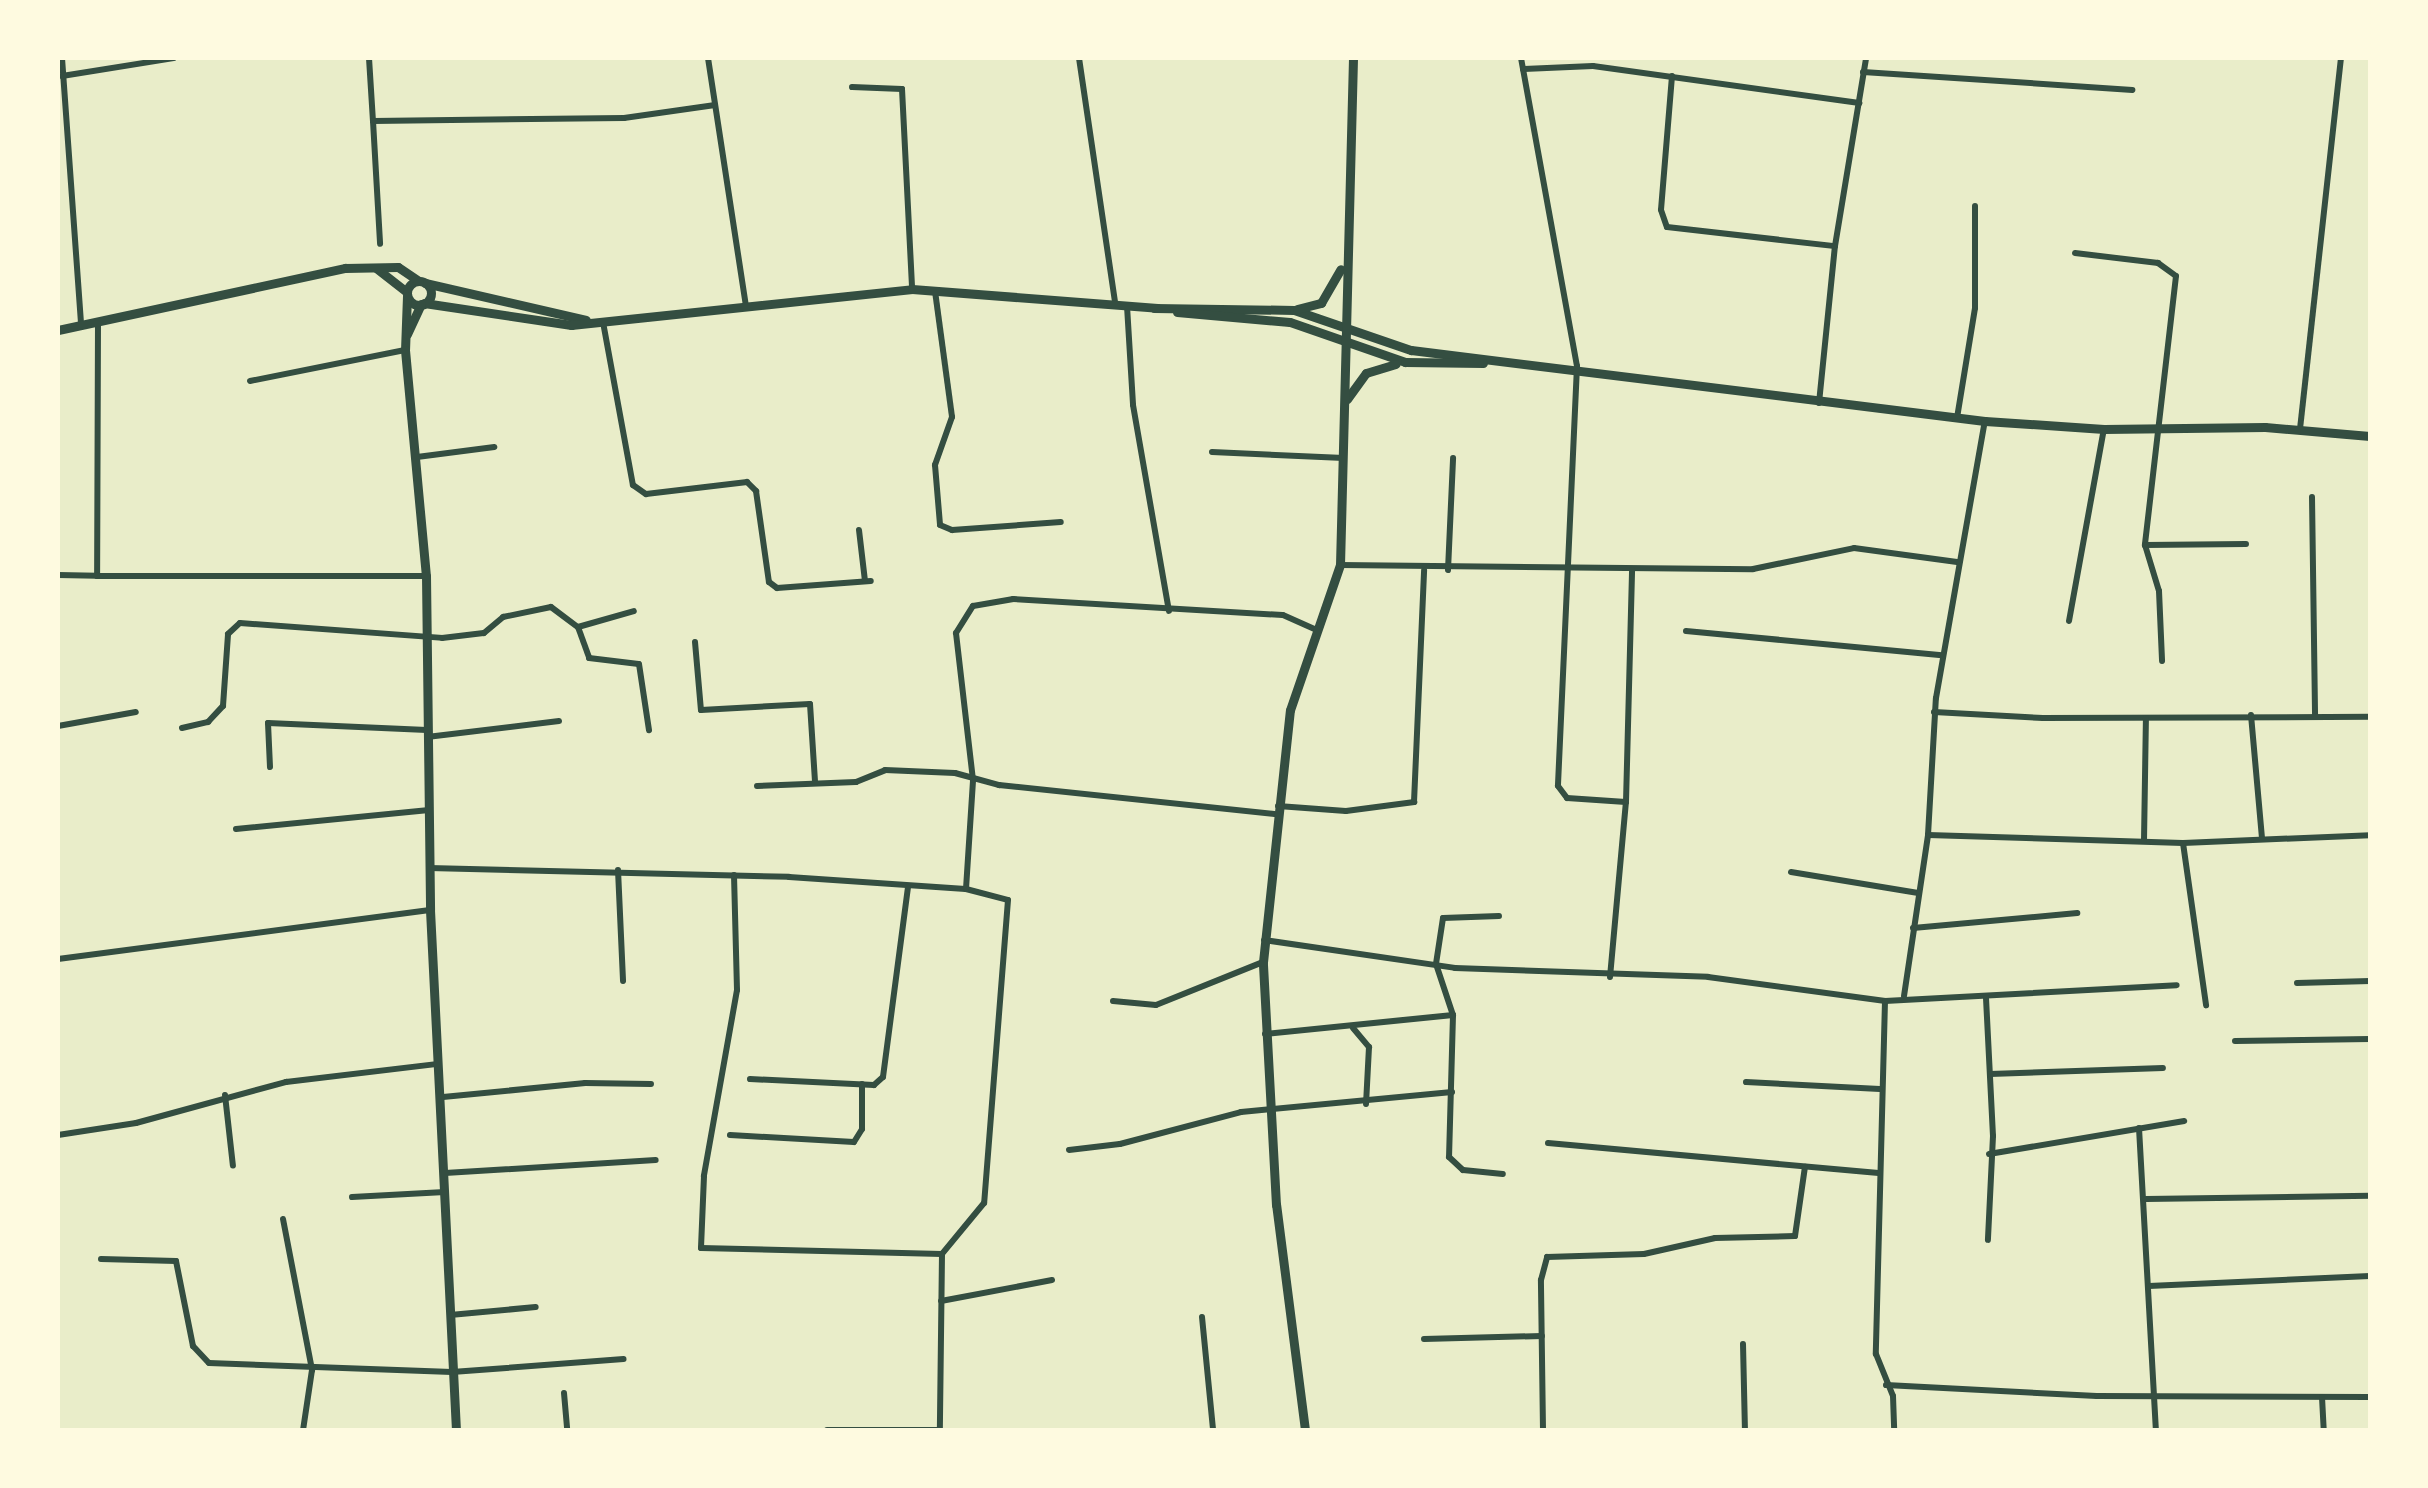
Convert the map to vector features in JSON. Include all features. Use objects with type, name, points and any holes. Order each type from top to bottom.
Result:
[{"type":"street","points":[[62,58],[62,183],[81,326]]},
{"type":"street","points":[[62,76],[174,58]]},
{"type":"street","points":[[370,58],[380,244]]},
{"type":"street","points":[[708,58],[746,305]]},
{"type":"street","points":[[1080,58],[1114,304]]},
{"type":"street","points":[[1305,1430],[1267,1110],[1263,962],[1276,810],[1290,710],[1340,565],[1346,342],[1344,257],[1353,58]]},
{"type":"street","points":[[1521,58],[1576,366],[1564,569],[1559,790],[1574,800],[1626,802]]},
{"type":"street","points":[[1819,403],[1835,246],[1866,58]]},
{"type":"street","points":[[2300,428],[2340,58]]},
{"type":"street","points":[[1522,69],[1593,66],[1858,103]]},
{"type":"street","points":[[1864,72],[2132,90]]},
{"type":"street","points":[[1672,76],[1661,210],[1667,227],[1835,246]]},
{"type":"street","points":[[852,87],[902,90],[912,288]]},
{"type":"street","points":[[372,121],[624,118],[715,106]]},
{"type":"street","points":[[1956,418],[1975,308],[1975,206]]},
{"type":"street","points":[[2075,253],[2158,263],[2176,276],[2145,545],[2159,591],[2162,660]]},
{"type":"street","points":[[1154,308],[1287,310],[1321,303],[1344,257]]},
{"type":"street","points":[[58,330],[369,266],[398,267],[422,282],[599,322]]},
{"type":"street","points":[[369,266],[422,304],[547,322],[599,322],[912,288],[1290,322],[1405,362]]},
{"type":"street","points":[[422,282],[407,294],[406,350],[426,576],[430,910],[443,1097],[456,1430]]},
{"type":"street","points":[[406,336],[430,295],[422,282]]},
{"type":"street","points":[[934,290],[952,417],[934,465],[940,525],[952,530],[1061,522]]},
{"type":"street","points":[[1127,305],[1134,406],[1168,611]]},
{"type":"street","points":[[1287,310],[1396,347],[1576,366],[1819,403],[1985,422],[2104,429],[2300,428],[2370,436]]},
{"type":"street","points":[[599,322],[633,485],[646,494],[747,482],[756,490],[769,582],[778,588],[868,581],[859,530]]},
{"type":"street","points":[[97,576],[98,323]]},
{"type":"street","points":[[250,381],[406,350]]},
{"type":"street","points":[[1345,412],[1350,392],[1366,373],[1405,362],[1501,361]]},
{"type":"street","points":[[1904,996],[1928,835],[1934,712],[1942,654],[1985,422]]},
{"type":"street","points":[[2069,621],[2104,429]]},
{"type":"street","points":[[417,457],[494,448]]},
{"type":"street","points":[[1212,452],[1344,458]]},
{"type":"street","points":[[1448,570],[1453,458]]},
{"type":"street","points":[[2312,498],[2315,716]]},
{"type":"street","points":[[2145,545],[2246,544]]},
{"type":"street","points":[[1340,565],[1424,570],[1764,568],[1854,548],[1957,562]]},
{"type":"street","points":[[757,786],[856,782],[885,770],[1276,810],[1346,811],[1414,802],[1424,570]]},
{"type":"street","points":[[1610,977],[1626,802],[1632,570]]},
{"type":"street","points":[[58,575],[426,576]]},
{"type":"street","points":[[966,889],[973,780],[956,634],[962,614],[988,601],[1013,599],[1282,615],[1315,629]]},
{"type":"street","points":[[182,728],[208,722],[222,706],[228,634],[240,623],[426,637],[484,634],[504,617],[551,608],[578,627],[598,663],[631,658],[640,664],[648,730]]},
{"type":"street","points":[[578,627],[634,611]]},
{"type":"street","points":[[1686,631],[1942,654]]},
{"type":"street","points":[[694,642],[701,710],[810,704],[815,781]]},
{"type":"street","points":[[58,726],[136,712]]},
{"type":"street","points":[[1934,712],[2146,718],[2370,717]]},
{"type":"street","points":[[2251,715],[2262,838]]},
{"type":"street","points":[[2144,841],[2146,718]]},
{"type":"street","points":[[270,767],[268,723],[427,733],[559,720]]},
{"type":"street","points":[[236,829],[428,810]]},
{"type":"street","points":[[1928,835],[2183,843],[2370,835]]},
{"type":"street","points":[[2183,843],[2206,1005]]},
{"type":"street","points":[[429,868],[734,875],[966,889],[1008,900],[1002,1034],[984,1203],[942,1254],[940,1430],[827,1430]]},
{"type":"street","points":[[618,870],[624,981]]},
{"type":"street","points":[[1790,872],[1918,893]]},
{"type":"street","points":[[734,875],[736,1004],[704,1176],[699,1246],[705,1252],[942,1254]]},
{"type":"street","points":[[750,1079],[874,1085],[887,1067],[908,888]]},
{"type":"street","points":[[58,959],[430,910]]},
{"type":"street","points":[[1913,928],[2077,913]]},
{"type":"street","points":[[1499,916],[1443,918],[1436,964],[1453,1015],[1449,1157],[1463,1170],[1502,1174]]},
{"type":"street","points":[[1264,940],[1436,964],[1610,977],[1708,977],[1884,1001],[1904,996],[1986,998],[2178,985]]},
{"type":"street","points":[[1113,1001],[1156,1004],[1263,962]]},
{"type":"street","points":[[2298,983],[2370,980]]},
{"type":"street","points":[[1986,998],[1990,1074],[1988,1240]]},
{"type":"street","points":[[1884,1001],[1876,1354],[1893,1396],[1894,1430]]},
{"type":"street","points":[[1264,1034],[1453,1015]]},
{"type":"street","points":[[1353,1028],[1368,1047],[1366,1104]]},
{"type":"street","points":[[2235,1041],[2370,1039]]},
{"type":"street","points":[[58,1135],[136,1123],[225,1096],[440,1064]]},
{"type":"street","points":[[1990,1074],[2162,1068]]},
{"type":"street","points":[[1746,1082],[1880,1089]]},
{"type":"street","points":[[443,1097],[585,1083],[651,1084]]},
{"type":"street","points":[[730,1136],[854,1142],[862,1129],[862,1084]]},
{"type":"street","points":[[1069,1150],[1267,1110],[1366,1104],[1452,1092]]},
{"type":"street","points":[[225,1096],[233,1166]]},
{"type":"street","points":[[1989,1154],[2184,1121]]},
{"type":"street","points":[[2140,1128],[2156,1430]]},
{"type":"street","points":[[1548,1143],[1880,1173]]},
{"type":"street","points":[[444,1173],[656,1160]]},
{"type":"street","points":[[1544,1430],[1542,1336],[1547,1257],[1644,1254],[1715,1238],[1795,1236],[1805,1167]]},
{"type":"street","points":[[352,1198],[445,1192]]},
{"type":"street","points":[[2146,1199],[2370,1196]]},
{"type":"street","points":[[283,1219],[312,1370],[304,1430]]},
{"type":"street","points":[[100,1259],[176,1261],[193,1346],[202,1361],[312,1370],[452,1372],[624,1360]]},
{"type":"street","points":[[2149,1286],[2370,1276]]},
{"type":"street","points":[[941,1301],[1052,1280]]},
{"type":"street","points":[[449,1315],[536,1307]]},
{"type":"street","points":[[1202,1317],[1213,1430]]},
{"type":"street","points":[[1424,1338],[1542,1336]]},
{"type":"street","points":[[1743,1344],[1746,1430]]},
{"type":"street","points":[[1886,1384],[2156,1396],[2370,1398]]},
{"type":"street","points":[[564,1393],[567,1430]]},
{"type":"street","points":[[2322,1397],[2324,1430]]}]
